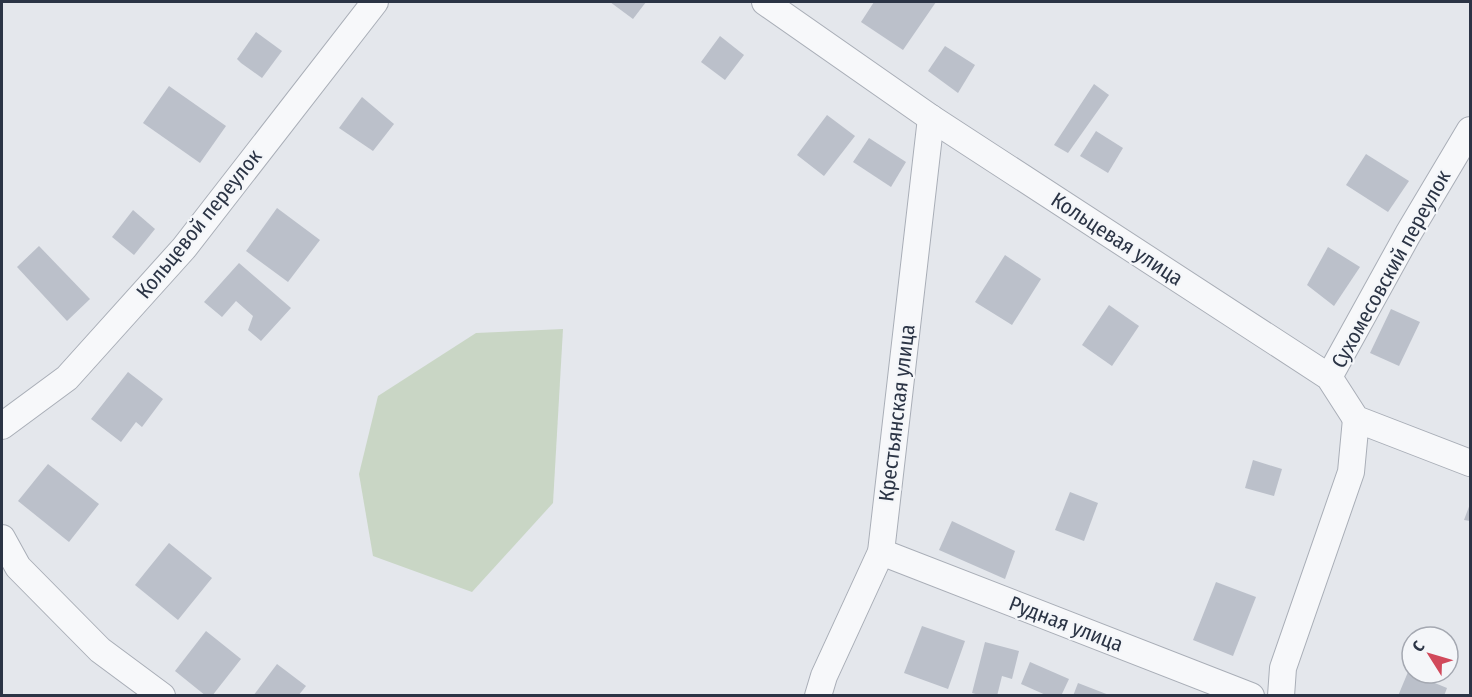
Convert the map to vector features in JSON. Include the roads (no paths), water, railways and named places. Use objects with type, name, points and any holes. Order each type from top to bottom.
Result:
[{"type":"street","name":"Кольцевой переулок","points":[[2,426],[67,378],[184,249],[375,2]]},
{"type":"street","name":"Кольцевая улица","points":[[765,2],[931,118],[1329,377],[1356,419]]},
{"type":"street","name":"Крестьянская улица","points":[[818,696],[824,676],[881,552],[931,118]]},
{"type":"street","name":"Сухомесовский переулок","points":[[1329,377],[1408,234],[1470,130]]},
{"type":"street","points":[[1281,696],[1283,668],[1351,472],[1356,419],[1470,463]]},
{"type":"street","points":[[2,538],[18,567],[100,650],[162,696]]},
{"type":"street","name":"Рудная улица","points":[[881,552],[1251,696]]}]
